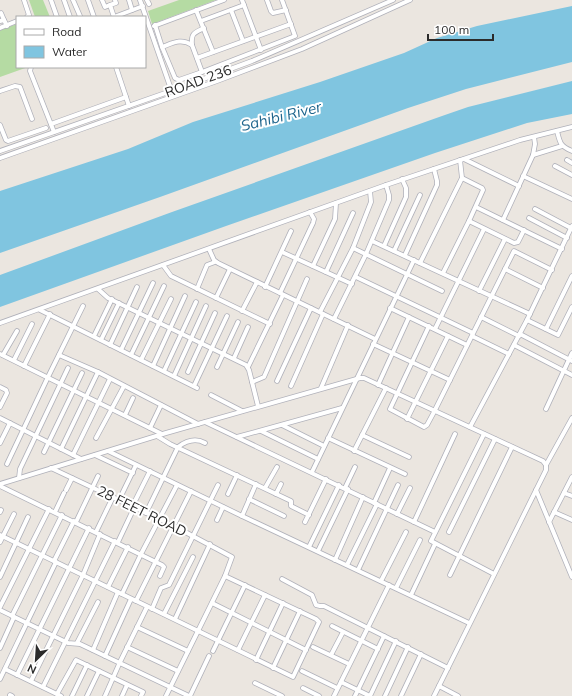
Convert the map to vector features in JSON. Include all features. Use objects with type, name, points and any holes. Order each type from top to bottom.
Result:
[{"type":"street","points":[[24,0],[29,12],[28,16]]},
{"type":"street","points":[[51,0],[57,16]]},
{"type":"street","points":[[64,0],[70,16]]},
{"type":"street","points":[[73,0],[80,16]]},
{"type":"street","points":[[88,0],[94,16]]},
{"type":"street","points":[[102,0],[105,7],[116,2],[116,0]]},
{"type":"street","points":[[129,0],[132,10]]},
{"type":"street","points":[[140,0],[173,96]]},
{"type":"street","points":[[150,27],[224,0]]},
{"type":"street","points":[[242,0],[262,50]]},
{"type":"street","points":[[267,0],[273,13],[286,10]]},
{"type":"street","points":[[155,25],[174,78],[179,80],[262,50],[295,36],[282,0]]},
{"type":"street","name":"ROAD 236","points":[[0,151],[171,91],[265,56],[393,0]]},
{"type":"street","points":[[0,158],[302,49],[410,0]]},
{"type":"street","points":[[110,5],[114,16]]},
{"type":"street","points":[[201,21],[244,5]]},
{"type":"street","points":[[117,16],[143,6]]},
{"type":"street","points":[[196,10],[214,52]]},
{"type":"street","points":[[231,10],[243,41]]},
{"type":"street","points":[[1,13],[3,27],[16,21]]},
{"type":"street","points":[[197,58],[291,24]]},
{"type":"street","points":[[202,72],[191,37],[193,33],[204,28]]},
{"type":"street","points":[[162,47],[174,42],[186,41],[192,44]]},
{"type":"street","points":[[31,68],[30,71],[54,132]]},
{"type":"street","points":[[116,68],[129,106]]},
{"type":"street","points":[[0,91],[15,86],[20,87],[32,119]]},
{"type":"street","points":[[51,124],[126,97]]},
{"type":"street","points":[[0,125],[6,140],[8,141],[46,128]]},
{"type":"street","points":[[0,324],[386,185],[520,140],[572,127]]},
{"type":"street","points":[[557,131],[562,146],[572,151]]},
{"type":"street","points":[[503,220],[532,155],[534,149],[534,137]]},
{"type":"street","points":[[532,155],[562,146]]},
{"type":"street","points":[[420,262],[462,178],[462,159]]},
{"type":"street","points":[[462,159],[519,186]]},
{"type":"street","points":[[567,160],[572,163]]},
{"type":"street","points":[[555,166],[572,175]]},
{"type":"street","points":[[404,255],[437,185],[434,169]]},
{"type":"street","points":[[523,176],[572,200]]},
{"type":"street","points":[[443,274],[469,222],[483,189],[462,178]]},
{"type":"street","points":[[384,246],[406,196],[406,188],[402,180]]},
{"type":"street","points":[[334,319],[356,277],[389,200],[386,185]]},
{"type":"street","points":[[291,386],[338,277],[353,248],[371,202],[370,191]]},
{"type":"street","points":[[394,251],[420,195]]},
{"type":"street","points":[[313,266],[335,219],[336,203]]},
{"type":"street","points":[[476,207],[562,249]]},
{"type":"street","points":[[470,427],[528,320],[572,227],[535,209]]},
{"type":"street","points":[[258,406],[248,367],[270,324],[281,294],[313,223],[314,219],[310,212]]},
{"type":"street","points":[[326,272],[353,213]]},
{"type":"street","points":[[529,218],[567,238]]},
{"type":"street","points":[[469,222],[516,243],[524,230]]},
{"type":"street","points":[[435,330],[484,228]]},
{"type":"street","points":[[265,287],[291,231]]},
{"type":"street","points":[[479,291],[505,239]]},
{"type":"street","points":[[372,241],[530,314]]},
{"type":"street","points":[[353,248],[442,291]]},
{"type":"street","points":[[209,249],[215,262],[376,339]]},
{"type":"street","points":[[429,326],[390,410],[425,427],[434,412],[514,251],[552,270]]},
{"type":"street","points":[[282,252],[352,284]]},
{"type":"street","points":[[312,472],[414,260]]},
{"type":"street","points":[[197,289],[206,266],[215,262]]},
{"type":"street","points":[[163,265],[171,276],[270,324]]},
{"type":"street","points":[[216,298],[230,269]]},
{"type":"street","points":[[505,269],[543,288]]},
{"type":"street","points":[[546,329],[572,276]]},
{"type":"street","points":[[356,277],[441,317],[509,354]]},
{"type":"street","points":[[252,382],[264,378],[296,301],[307,279]]},
{"type":"street","points":[[242,311],[257,282]]},
{"type":"street","points":[[121,350],[153,284]]},
{"type":"street","points":[[131,355],[164,286]]},
{"type":"street","points":[[110,344],[137,287]]},
{"type":"street","points":[[98,289],[119,303],[234,358],[248,367]]},
{"type":"street","points":[[153,366],[185,296]]},
{"type":"street","points":[[94,336],[112,299]]},
{"type":"street","points":[[141,360],[171,299]]},
{"type":"street","points":[[164,371],[196,302]]},
{"type":"street","points":[[101,340],[119,303]]},
{"type":"street","points":[[8,464],[83,306]]},
{"type":"street","points":[[174,376],[206,306]]},
{"type":"street","points":[[528,320],[557,335],[559,334],[572,307]]},
{"type":"street","points":[[277,381],[310,308]]},
{"type":"street","points":[[390,308],[467,345]]},
{"type":"street","points":[[40,310],[196,387],[227,316]]},
{"type":"street","points":[[188,372],[215,313]]},
{"type":"street","points":[[24,366],[50,314]]},
{"type":"street","points":[[378,385],[409,317]]},
{"type":"street","points":[[481,317],[570,360]]},
{"type":"street","points":[[216,367],[238,322]]},
{"type":"street","points":[[14,360],[32,324]]},
{"type":"street","points":[[321,388],[348,325]]},
{"type":"street","points":[[234,358],[248,327]]},
{"type":"street","points":[[17,331],[2,355],[162,434]]},
{"type":"street","points":[[407,419],[448,336]]},
{"type":"street","points":[[373,344],[450,380]]},
{"type":"street","points":[[514,345],[572,375]]},
{"type":"street","points":[[546,409],[572,353]]},
{"type":"street","points":[[59,355],[98,372],[198,424]]},
{"type":"street","points":[[19,478],[20,469],[68,368]]},
{"type":"street","points":[[61,449],[98,372]]},
{"type":"street","points":[[44,452],[82,374]]},
{"type":"street","points":[[73,455],[110,378]]},
{"type":"street","points":[[0,485],[162,434],[357,378],[364,378],[397,393],[434,412],[543,461],[546,465]]},
{"type":"street","points":[[96,438],[124,386]]},
{"type":"street","points":[[0,387],[6,390],[7,393],[0,407]]},
{"type":"street","points":[[354,451],[386,388]]},
{"type":"street","points":[[211,395],[242,411]]},
{"type":"street","points":[[125,415],[133,398]]},
{"type":"street","points":[[150,428],[161,405]]},
{"type":"street","points":[[237,437],[342,408]]},
{"type":"street","points":[[0,418],[81,459]]},
{"type":"street","points":[[434,696],[469,622],[546,470],[546,465],[572,418]]},
{"type":"street","points":[[204,422],[312,472],[435,532]]},
{"type":"street","points":[[0,443],[10,423]]},
{"type":"street","points":[[282,425],[324,446]]},
{"type":"street","points":[[260,431],[318,459]]},
{"type":"street","points":[[414,522],[455,434]]},
{"type":"street","points":[[484,434],[431,541],[434,544],[494,574]]},
{"type":"street","points":[[362,435],[409,457]]},
{"type":"street","points":[[157,436],[291,501],[291,506],[309,515]]},
{"type":"street","points":[[328,438],[405,474]]},
{"type":"street","points":[[146,513],[178,447],[196,439],[205,443]]},
{"type":"street","points":[[449,532],[495,439]]},
{"type":"street","points":[[450,575],[512,447]]},
{"type":"street","points":[[108,451],[210,501],[469,622]]},
{"type":"street","points":[[95,455],[133,473]]},
{"type":"street","points":[[119,500],[136,465]]},
{"type":"street","points":[[265,488],[277,467]]},
{"type":"street","points":[[318,551],[355,467]]},
{"type":"street","name":"28 FEET ROAD","points":[[51,468],[174,526],[232,556],[233,559],[225,576]]},
{"type":"street","points":[[348,565],[390,468]]},
{"type":"street","points":[[43,687],[95,581],[117,542],[150,471]]},
{"type":"street","points":[[228,494],[237,475]]},
{"type":"street","points":[[0,679],[55,562],[98,476]]},
{"type":"street","points":[[549,522],[572,477]]},
{"type":"street","points":[[55,512],[72,478]]},
{"type":"street","points":[[305,522],[326,479]]},
{"type":"street","points":[[92,650],[177,484]]},
{"type":"street","points":[[242,516],[256,484]]},
{"type":"street","points":[[276,494],[281,484]]},
{"type":"street","points":[[0,485],[164,566],[160,576]]},
{"type":"street","points":[[152,609],[161,588],[169,585],[218,485]]},
{"type":"street","points":[[309,547],[339,485]]},
{"type":"street","points":[[358,570],[398,485]]},
{"type":"street","points":[[397,514],[410,488]]},
{"type":"street","points":[[536,490],[572,577]]},
{"type":"street","points":[[136,601],[191,491]]},
{"type":"street","points":[[564,493],[572,496]]},
{"type":"street","points":[[31,681],[83,575],[113,497]]},
{"type":"street","points":[[336,560],[363,497]]},
{"type":"street","points":[[249,499],[284,516]]},
{"type":"street","points":[[217,520],[223,507]]},
{"type":"street","points":[[49,509],[0,610],[69,644],[80,644],[171,686],[189,696],[209,656]]},
{"type":"street","points":[[554,512],[572,520]]},
{"type":"street","points":[[0,542],[1,535],[14,514]]},
{"type":"street","points":[[0,648],[13,617],[62,516]]},
{"type":"street","points":[[0,577],[28,517]]},
{"type":"street","points":[[17,674],[89,528]]},
{"type":"street","points":[[381,581],[406,532]]},
{"type":"street","points":[[1,535],[198,630],[256,660],[293,677],[319,622],[300,611],[225,576],[212,603],[198,630],[188,651],[178,670],[166,696]]},
{"type":"street","points":[[396,588],[420,540]]},
{"type":"street","points":[[175,620],[210,544]]},
{"type":"street","points":[[411,595],[434,544]]},
{"type":"street","points":[[108,587],[128,547]]},
{"type":"street","points":[[164,614],[193,557]]},
{"type":"street","points":[[282,580],[312,595],[316,605],[324,606],[448,668]]},
{"type":"street","points":[[213,651],[245,585]]},
{"type":"street","points":[[334,696],[389,585]]},
{"type":"street","points":[[238,650],[265,595]]},
{"type":"street","points":[[106,656],[131,599]]},
{"type":"street","points":[[77,643],[98,602]]},
{"type":"street","points":[[212,603],[306,650]]},
{"type":"street","points":[[256,660],[283,603]]},
{"type":"street","points":[[105,696],[147,606]]},
{"type":"street","points":[[273,668],[300,611]]},
{"type":"street","points":[[332,626],[378,649]]},
{"type":"street","points":[[137,627],[188,651]]},
{"type":"street","points":[[331,655],[343,632]]},
{"type":"street","points":[[355,696],[384,636]]},
{"type":"street","points":[[340,682],[370,696],[396,642]]},
{"type":"street","points":[[127,647],[178,670]]},
{"type":"street","points":[[313,647],[349,664]]},
{"type":"street","points":[[385,696],[408,647]]},
{"type":"street","points":[[401,696],[421,654]]},
{"type":"street","points":[[5,669],[59,695],[75,660],[143,692],[141,696]]},
{"type":"street","points":[[72,696],[87,665]]},
{"type":"street","points":[[88,696],[99,671]]},
{"type":"street","points":[[302,671],[337,688]]},
{"type":"street","points":[[255,683],[282,696]]},
{"type":"street","points":[[122,696],[127,684]]},
{"type":"street","points":[[439,686],[458,696]]},
{"type":"street","points":[[303,688],[319,696]]},
{"type":"street","points":[[177,696],[180,691]]},
{"type":"green space","points":[[29,0],[43,0],[50,16],[35,16]]},
{"type":"green space","points":[[179,0],[216,0],[152,24],[148,11]]},
{"type":"green space","points":[[16,24],[16,68],[25,68],[0,77],[0,30]]},
{"type":"water","name":"Sahibi River","points":[[572,6],[572,62],[466,89],[408,108],[0,253],[0,191],[128,149],[193,122],[320,82],[404,53],[437,38],[477,26]]},
{"type":"water","points":[[572,81],[572,114],[527,123],[435,153],[0,307],[0,275],[468,107]]}]
